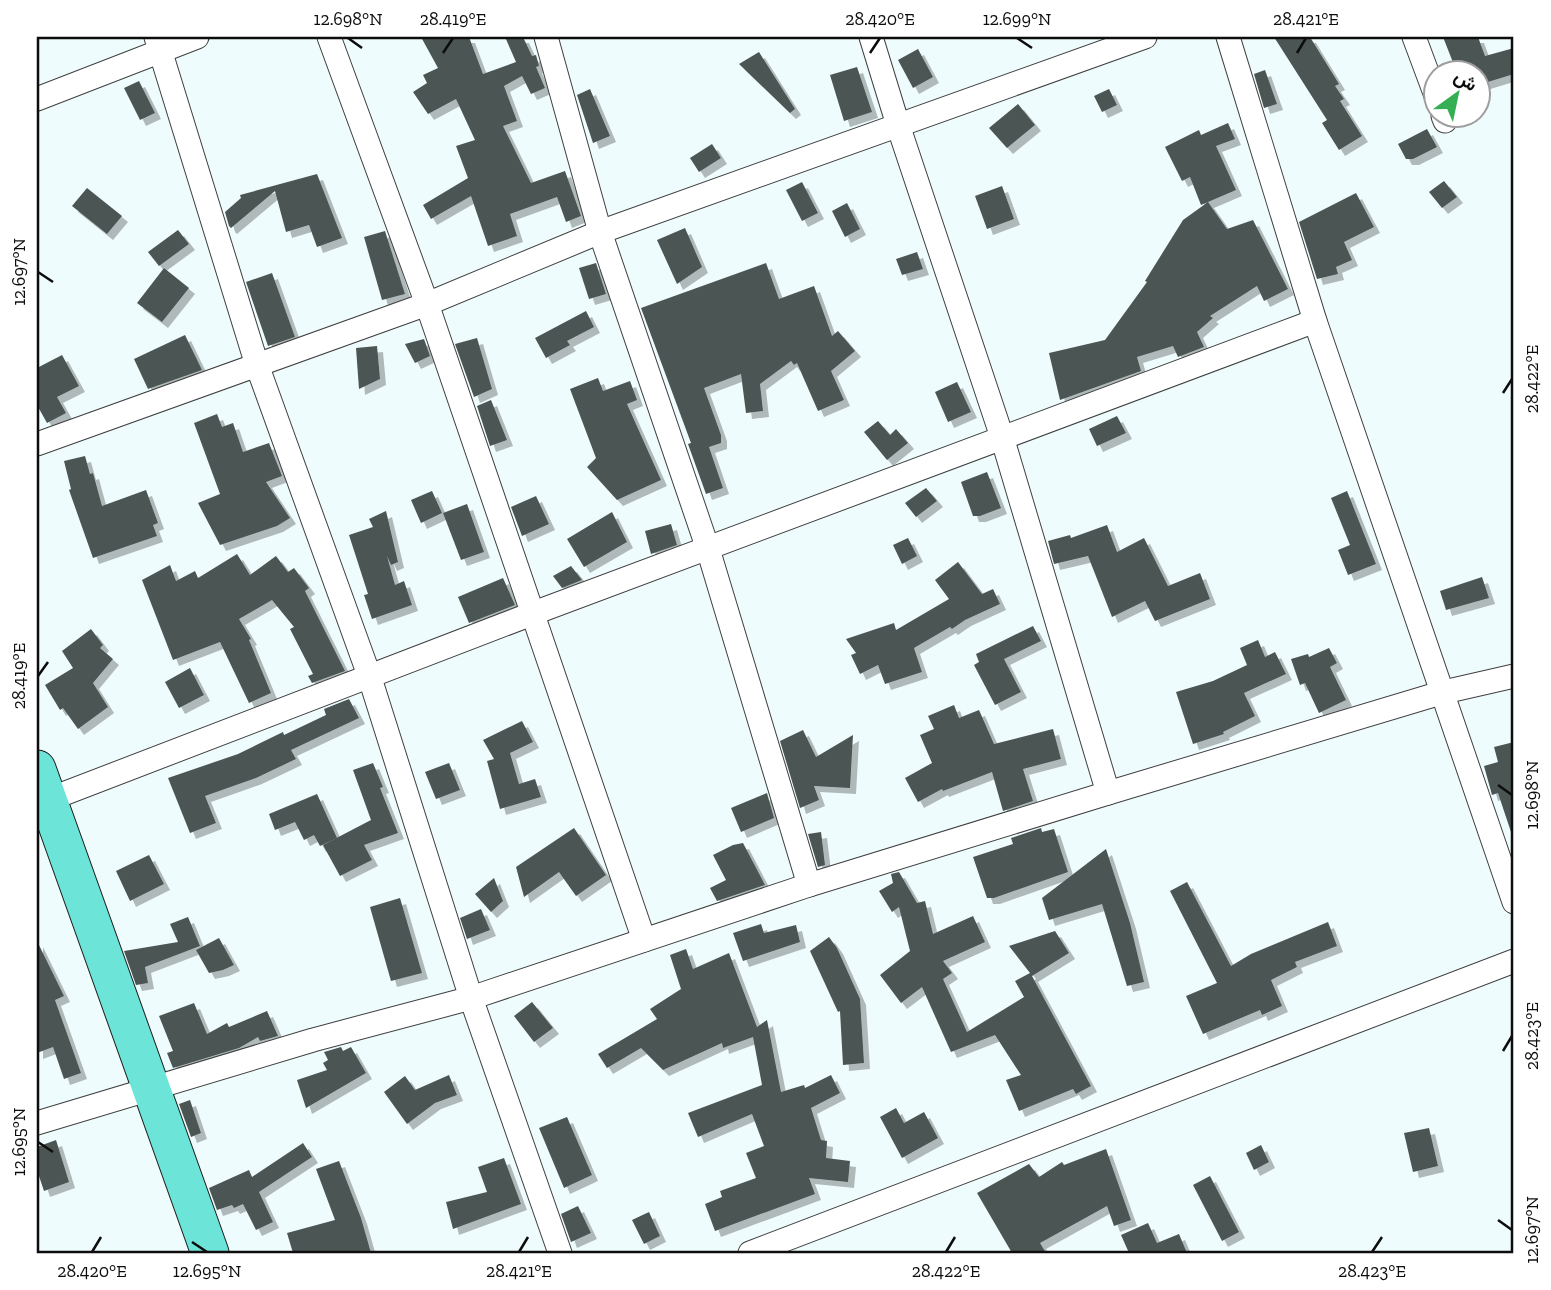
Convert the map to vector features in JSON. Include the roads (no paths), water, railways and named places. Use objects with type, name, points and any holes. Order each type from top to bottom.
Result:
[{"type":"highway","points":[[40,791],[210,1253]]},
{"type":"street","points":[[37,99],[159,44],[197,37]]},
{"type":"street","points":[[329,37],[427,304],[644,940]]},
{"type":"street","points":[[546,37],[600,232],[708,549],[809,885]]},
{"type":"street","points":[[872,37],[898,125],[1002,437],[1108,793]]},
{"type":"street","points":[[37,443],[427,304],[600,232],[1145,37]]},
{"type":"street","points":[[1228,37],[1315,321],[1514,902]]},
{"type":"street","points":[[1414,37],[1423,60]]},
{"type":"street","points":[[159,44],[257,365],[369,676],[471,998],[560,1253]]},
{"type":"street","points":[[40,791],[369,676],[1315,321]]},
{"type":"street","points":[[37,1123],[313,1040],[471,998],[809,885],[1444,692],[1514,676]]},
{"type":"street","points":[[750,1253],[1514,961]]}]
